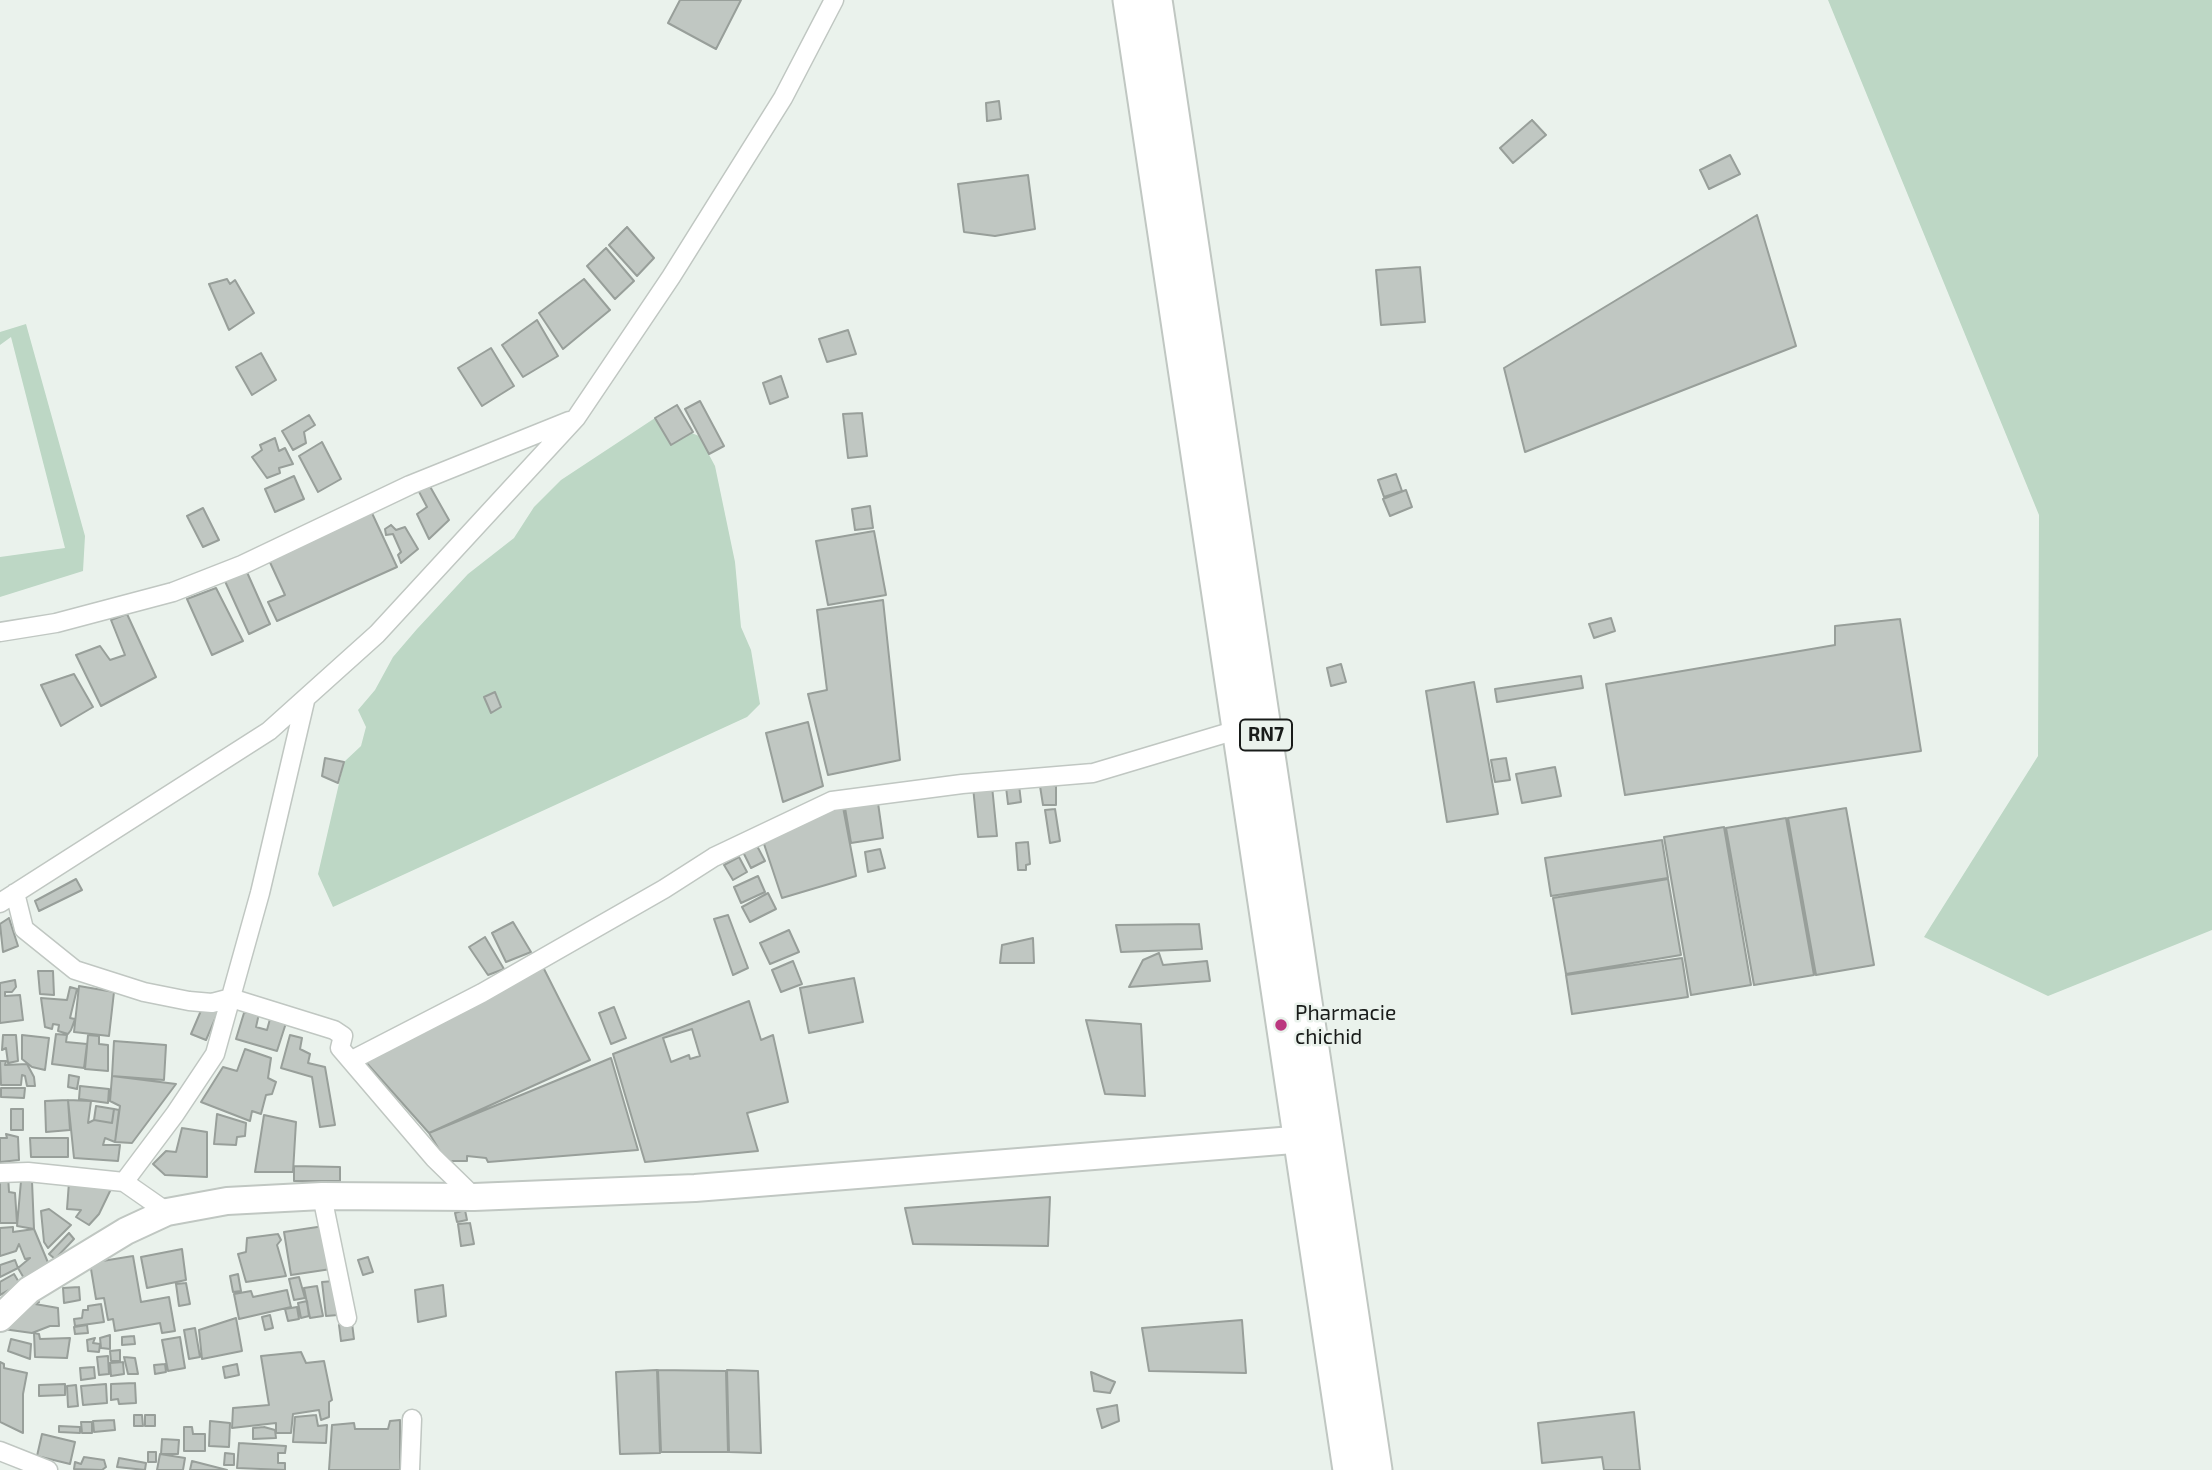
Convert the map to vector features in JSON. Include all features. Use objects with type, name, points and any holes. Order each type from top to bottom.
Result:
[{"type":"highway","name":"RN7","points":[[1130,0],[1240,729],[1376,1470]]},
{"type":"highway","name":"RN7","points":[[1155,0],[1314,1138],[1350,1470]]},
{"type":"street","points":[[474,1197],[435,1158],[340,1048],[343,1036],[334,1030],[231,998],[212,1003],[144,992],[75,970],[24,929],[8,898],[269,732],[377,634],[576,418],[651,309],[776,109],[834,0]]},
{"type":"street","points":[[0,632],[56,623],[173,592],[242,565],[410,485],[576,418]]},
{"type":"street","points":[[124,1182],[175,1114],[215,1054],[260,893],[305,701]]},
{"type":"street","points":[[352,1060],[482,993],[664,890],[714,857],[832,801],[962,784],[1093,773],[1240,729]]},
{"type":"street","points":[[0,1318],[29,1290],[126,1231],[167,1212],[227,1201],[322,1196],[474,1197],[695,1188],[1314,1138]]},
{"type":"street","points":[[0,1173],[28,1172],[124,1182],[167,1212]]},
{"type":"street","points":[[322,1196],[347,1318]]},
{"type":"street","points":[[410,1470],[412,1419]]},
{"type":"street","points":[[0,1451],[48,1470]]},
{"type":"green space","points":[[1828,0],[2212,0],[2212,930],[2048,996],[1924,937],[2038,756],[2039,515]]},
{"type":"green space","points":[[26,324],[85,536],[83,571],[0,597],[0,557],[65,548],[11,337],[0,345],[0,332]]},
{"type":"green space","points":[[655,418],[699,436],[715,466],[735,562],[741,627],[751,650],[760,704],[747,717],[333,907],[318,874],[344,762],[361,746],[366,727],[358,710],[375,690],[393,657],[417,629],[468,574],[514,538],[534,507],[561,480]]},
{"type":"building","points":[[680,0],[741,0],[716,49],[668,23]]},
{"type":"building","points":[[999,101],[1001,119],[987,121],[986,103]]},
{"type":"building","points":[[1532,120],[1546,135],[1513,163],[1500,148]]},
{"type":"building","points":[[1730,155],[1740,174],[1709,189],[1700,170]]},
{"type":"building","points":[[1028,175],[1035,229],[995,236],[964,232],[958,184]]},
{"type":"building","points":[[1757,215],[1796,346],[1525,452],[1504,368]]},
{"type":"building","points":[[627,227],[654,258],[637,276],[609,245]]},
{"type":"building","points":[[606,248],[634,281],[615,299],[587,266]]},
{"type":"building","points":[[1420,267],[1425,322],[1381,325],[1376,270]]},
{"type":"building","points":[[227,279],[230,284],[235,280],[254,313],[229,330],[209,284]]},
{"type":"building","points":[[584,279],[610,310],[563,349],[539,313]]},
{"type":"building","points":[[537,320],[558,356],[523,377],[502,345]]},
{"type":"building","points":[[848,330],[856,354],[827,362],[819,339]]},
{"type":"building","points":[[491,348],[514,386],[482,406],[458,368]]},
{"type":"building","points":[[261,353],[276,380],[252,395],[236,367]]},
{"type":"building","points":[[781,376],[788,397],[770,404],[763,383]]},
{"type":"building","points":[[700,401],[724,446],[709,454],[685,409]]},
{"type":"building","points":[[677,405],[693,432],[671,445],[655,418]]},
{"type":"building","points":[[862,413],[867,456],[848,458],[843,414]]},
{"type":"building","points":[[309,415],[315,425],[304,432],[306,443],[293,450],[282,431]]},
{"type":"building","points":[[275,438],[279,451],[285,448],[293,464],[279,468],[280,473],[267,478],[252,457],[262,450],[260,445]]},
{"type":"building","points":[[322,442],[341,479],[318,492],[299,456]]},
{"type":"building","points":[[1396,474],[1402,491],[1384,497],[1378,480]]},
{"type":"building","points":[[294,476],[304,499],[275,512],[265,489]]},
{"type":"building","points":[[428,483],[449,520],[429,539],[417,514],[427,507],[417,488]]},
{"type":"building","points":[[1406,490],[1412,507],[1390,516],[1383,499]]},
{"type":"building","points":[[870,506],[873,528],[855,530],[852,509]]},
{"type":"building","points":[[203,508],[219,540],[203,547],[187,516]]},
{"type":"building","points":[[371,511],[397,567],[277,621],[268,602],[285,595],[268,558]]},
{"type":"building","points":[[391,525],[396,530],[405,527],[418,549],[401,563],[398,555],[401,552],[393,534],[386,535],[385,529]]},
{"type":"building","points":[[874,531],[886,595],[828,605],[816,541]]},
{"type":"building","points":[[246,570],[270,624],[249,634],[224,579]]},
{"type":"building","points":[[216,588],[243,641],[212,655],[187,599]]},
{"type":"building","points":[[883,600],[900,760],[828,775],[808,694],[827,690],[817,610]]},
{"type":"building","points":[[127,614],[156,677],[101,706],[76,655],[100,646],[110,660],[125,655],[111,620]]},
{"type":"building","points":[[1611,618],[1615,631],[1594,638],[1589,624]]},
{"type":"building","points":[[1900,619],[1921,751],[1625,795],[1606,684],[1835,645],[1835,626]]},
{"type":"building","points":[[1341,664],[1346,682],[1331,686],[1327,668]]},
{"type":"building","points":[[74,674],[93,707],[61,726],[41,685]]},
{"type":"building","points":[[1581,676],[1583,688],[1497,702],[1495,689]]},
{"type":"building","points":[[1474,682],[1498,814],[1447,822],[1426,691]]},
{"type":"building","points":[[495,692],[501,707],[491,713],[484,697]]},
{"type":"building","points":[[808,722],[823,786],[783,802],[766,733]]},
{"type":"building","points":[[325,758],[344,762],[338,783],[322,776]]},
{"type":"building","points":[[1506,758],[1510,780],[1495,782],[1491,760]]},
{"type":"building","points":[[1555,767],[1561,796],[1522,803],[1516,774]]},
{"type":"building","points":[[1019,785],[1021,802],[1008,804],[1006,787]]},
{"type":"building","points":[[992,786],[997,836],[978,837],[973,787]]},
{"type":"building","points":[[1040,786],[1056,786],[1056,805],[1043,805]]},
{"type":"building","points":[[878,803],[883,838],[851,843],[845,808]]},
{"type":"building","points":[[826,807],[843,807],[856,876],[782,898],[764,844]]},
{"type":"building","points":[[1846,808],[1874,965],[1816,975],[1788,818]]},
{"type":"building","points":[[1055,809],[1060,841],[1050,843],[1045,810]]},
{"type":"building","points":[[1786,818],[1814,975],[1754,985],[1726,828]]},
{"type":"building","points":[[1724,827],[1751,985],[1691,995],[1664,837]]},
{"type":"building","points":[[1662,840],[1668,878],[1551,896],[1545,858]]},
{"type":"building","points":[[1028,842],[1030,864],[1026,865],[1026,870],[1018,870],[1016,843]]},
{"type":"building","points":[[756,844],[765,861],[751,868],[741,848]]},
{"type":"building","points":[[880,849],[885,868],[868,872],[865,852]]},
{"type":"building","points":[[739,857],[747,872],[733,880],[724,865]]},
{"type":"building","points":[[758,876],[765,892],[741,903],[734,887]]},
{"type":"building","points":[[76,879],[82,890],[39,911],[35,901]]},
{"type":"building","points":[[1668,879],[1681,955],[1566,974],[1553,898]]},
{"type":"building","points":[[768,893],[776,909],[750,922],[742,907]]},
{"type":"building","points":[[728,915],[748,968],[733,975],[714,919]]},
{"type":"building","points":[[9,918],[18,946],[3,952],[0,924]]},
{"type":"building","points":[[513,922],[531,952],[506,962],[492,933]]},
{"type":"building","points":[[1199,924],[1202,949],[1121,952],[1116,925]]},
{"type":"building","points":[[789,930],[799,952],[770,964],[760,943]]},
{"type":"building","points":[[485,937],[504,969],[488,975],[469,947]]},
{"type":"building","points":[[1033,938],[1034,963],[1000,963],[1002,945]]},
{"type":"building","points":[[1159,953],[1163,965],[1207,961],[1210,981],[1129,987],[1143,960]]},
{"type":"building","points":[[1682,958],[1688,997],[1572,1014],[1566,975]]},
{"type":"building","points":[[793,961],[802,984],[781,992],[772,970]]},
{"type":"building","points":[[543,967],[590,1060],[429,1133],[364,1060]]},
{"type":"building","points":[[38,971],[53,971],[54,995],[40,994]]},
{"type":"building","points":[[854,978],[863,1022],[809,1033],[800,988]]},
{"type":"building","points":[[15,980],[16,987],[12,992],[5,992],[5,996],[20,995],[23,1020],[0,1023],[0,983]]},
{"type":"building","points":[[79,986],[114,992],[109,1036],[74,1032]]},
{"type":"building","points":[[70,987],[77,989],[70,1018],[75,1019],[71,1030],[68,1034],[58,1031],[59,1025],[53,1024],[52,1029],[45,1027],[41,998],[67,1000]]},
{"type":"building","points":[[749,1001],[761,1040],[773,1035],[788,1102],[747,1113],[758,1151],[645,1162],[613,1054]]},
{"type":"building","points":[[203,1006],[218,1012],[206,1040],[191,1034]]},
{"type":"building","points":[[614,1007],[626,1038],[611,1044],[599,1013]]},
{"type":"building","points":[[260,1009],[256,1027],[267,1030],[270,1019],[286,1023],[277,1051],[236,1039],[244,1013]]},
{"type":"building","points":[[1086,1020],[1141,1024],[1145,1096],[1105,1094]]},
{"type":"building","points":[[692,1029],[700,1056],[690,1059],[689,1055],[671,1062],[663,1038]]},
{"type":"building","points":[[56,1034],[67,1035],[66,1042],[87,1044],[84,1068],[52,1064]]},
{"type":"building","points":[[3,1035],[16,1035],[18,1061],[8,1063],[6,1048],[2,1050]]},
{"type":"building","points":[[22,1035],[49,1038],[45,1070],[32,1067],[22,1059]]},
{"type":"building","points":[[88,1035],[99,1036],[99,1044],[108,1045],[108,1071],[85,1069]]},
{"type":"building","points":[[290,1035],[302,1038],[300,1049],[310,1054],[308,1063],[325,1067],[335,1125],[320,1127],[312,1077],[281,1068]]},
{"type":"building","points":[[114,1041],[166,1045],[164,1080],[112,1076]]},
{"type":"building","points":[[245,1049],[271,1058],[268,1078],[276,1082],[272,1094],[266,1095],[261,1114],[252,1111],[250,1121],[201,1102],[223,1067],[237,1071]]},
{"type":"building","points":[[611,1058],[638,1150],[488,1162],[486,1158],[467,1156],[467,1161],[446,1161],[429,1133]]},
{"type":"building","points":[[0,1061],[6,1061],[5,1065],[27,1064],[34,1077],[35,1086],[27,1086],[25,1076],[22,1075],[21,1085],[1,1085]]},
{"type":"building","points":[[69,1075],[79,1077],[77,1089],[68,1087]]},
{"type":"building","points":[[112,1076],[176,1084],[132,1143],[115,1142],[120,1106],[110,1101]]},
{"type":"building","points":[[80,1086],[109,1089],[108,1103],[79,1099]]},
{"type":"building","points":[[1,1088],[25,1088],[24,1098],[1,1097]]},
{"type":"building","points":[[68,1100],[70,1130],[46,1132],[45,1101]]},
{"type":"building","points":[[68,1100],[91,1101],[88,1123],[94,1120],[112,1123],[114,1109],[119,1110],[115,1142],[105,1138],[103,1145],[120,1145],[118,1161],[74,1158]]},
{"type":"building","points":[[96,1106],[114,1109],[112,1123],[94,1120]]},
{"type":"building","points":[[11,1109],[23,1109],[23,1130],[11,1130]]},
{"type":"building","points":[[217,1114],[246,1123],[245,1136],[237,1137],[236,1145],[214,1144]]},
{"type":"building","points":[[264,1115],[296,1122],[293,1172],[255,1172]]},
{"type":"building","points":[[182,1128],[207,1132],[207,1177],[165,1175],[153,1164],[166,1151],[176,1152]]},
{"type":"building","points":[[6,1134],[18,1137],[19,1160],[0,1162],[0,1138],[7,1138]]},
{"type":"building","points":[[30,1138],[68,1138],[68,1157],[31,1157]]},
{"type":"building","points":[[294,1166],[340,1167],[340,1181],[294,1181]]},
{"type":"building","points":[[8,1175],[9,1192],[15,1193],[17,1223],[0,1223],[0,1176]]},
{"type":"building","points":[[21,1181],[32,1181],[34,1229],[17,1226]]},
{"type":"building","points":[[69,1182],[112,1187],[99,1214],[89,1225],[76,1217],[81,1210],[67,1209]]},
{"type":"building","points":[[1050,1197],[1048,1246],[913,1244],[905,1208]]},
{"type":"building","points":[[49,1209],[71,1225],[48,1248],[44,1242],[41,1211]]},
{"type":"building","points":[[465,1210],[467,1220],[457,1222],[455,1213]]},
{"type":"building","points":[[470,1223],[474,1244],[461,1246],[458,1224]]},
{"type":"building","points":[[324,1226],[331,1269],[291,1275],[284,1232]]},
{"type":"building","points":[[13,1227],[13,1232],[34,1229],[49,1265],[25,1280],[18,1268],[30,1258],[25,1259],[19,1244],[16,1251],[0,1256],[0,1228]]},
{"type":"building","points":[[69,1233],[74,1239],[55,1259],[49,1254]]},
{"type":"building","points":[[278,1234],[281,1240],[277,1245],[286,1276],[246,1282],[238,1254],[246,1252],[247,1238]]},
{"type":"building","points":[[182,1249],[186,1280],[147,1288],[141,1257]]},
{"type":"building","points":[[133,1256],[141,1302],[169,1297],[175,1331],[162,1333],[160,1323],[115,1331],[113,1319],[108,1320],[104,1298],[96,1299],[90,1263]]},
{"type":"building","points":[[368,1257],[373,1272],[363,1275],[358,1260]]},
{"type":"building","points":[[15,1260],[18,1268],[0,1277],[0,1265]]},
{"type":"building","points":[[14,1274],[20,1284],[0,1295],[0,1282]]},
{"type":"building","points":[[238,1274],[241,1291],[233,1292],[230,1276]]},
{"type":"building","points":[[299,1277],[305,1298],[294,1300],[289,1279]]},
{"type":"building","points":[[334,1281],[338,1315],[326,1316],[322,1282]]},
{"type":"building","points":[[186,1283],[190,1304],[179,1306],[176,1284]]},
{"type":"building","points":[[443,1285],[446,1316],[418,1322],[415,1290]]},
{"type":"building","points":[[317,1286],[323,1316],[310,1318],[304,1288]]},
{"type":"building","points":[[79,1287],[80,1300],[64,1303],[63,1288]]},
{"type":"building","points":[[287,1290],[291,1307],[239,1319],[234,1294],[251,1291],[253,1297]]},
{"type":"building","points":[[35,1296],[39,1302],[35,1304],[58,1308],[59,1326],[50,1326],[32,1333],[3,1329]]},
{"type":"building","points":[[307,1301],[309,1316],[301,1318],[298,1303]]},
{"type":"building","points":[[101,1304],[104,1322],[75,1326],[74,1319],[82,1318],[83,1310],[88,1310],[88,1306]]},
{"type":"building","points":[[297,1307],[299,1319],[288,1321],[285,1309]]},
{"type":"building","points":[[270,1315],[273,1328],[265,1330],[262,1317]]},
{"type":"building","points":[[236,1318],[242,1351],[202,1359],[199,1330]]},
{"type":"building","points":[[1242,1320],[1246,1373],[1149,1371],[1142,1328]]},
{"type":"building","points":[[352,1323],[354,1339],[341,1341],[339,1325]]},
{"type":"building","points":[[87,1325],[88,1333],[75,1334],[74,1327]]},
{"type":"building","points":[[195,1328],[200,1357],[189,1359],[184,1330]]},
{"type":"building","points":[[34,1333],[39,1334],[40,1339],[70,1338],[67,1358],[35,1357]]},
{"type":"building","points":[[110,1335],[110,1349],[101,1348],[100,1338]]},
{"type":"building","points":[[134,1336],[135,1344],[122,1345],[122,1337]]},
{"type":"building","points":[[180,1337],[185,1368],[168,1371],[162,1340]]},
{"type":"building","points":[[95,1338],[93,1343],[100,1344],[99,1352],[88,1351],[87,1340]]},
{"type":"building","points":[[11,1339],[31,1344],[30,1359],[8,1351]]},
{"type":"building","points":[[120,1350],[120,1361],[111,1361],[110,1351]]},
{"type":"building","points":[[301,1352],[306,1363],[324,1361],[332,1400],[329,1402],[329,1417],[321,1420],[319,1410],[293,1414],[291,1433],[276,1433],[276,1423],[232,1428],[233,1408],[269,1405],[261,1356]]},
{"type":"building","points":[[108,1356],[109,1374],[99,1375],[97,1357]]},
{"type":"building","points":[[124,1357],[135,1358],[138,1374],[128,1374]]},
{"type":"building","points":[[0,1362],[4,1364],[4,1368],[27,1373],[23,1394],[23,1433],[0,1422]]},
{"type":"building","points":[[123,1362],[124,1374],[111,1376],[110,1363]]},
{"type":"building","points":[[165,1364],[166,1372],[155,1374],[154,1365]]},
{"type":"building","points":[[237,1364],[239,1375],[225,1378],[223,1367]]},
{"type":"building","points":[[94,1367],[95,1378],[81,1380],[80,1368]]},
{"type":"building","points":[[657,1370],[660,1453],[620,1454],[616,1372]]},
{"type":"building","points":[[658,1370],[726,1371],[728,1452],[661,1452]]},
{"type":"building","points":[[727,1370],[758,1371],[761,1453],[729,1452]]},
{"type":"building","points":[[1091,1372],[1115,1382],[1110,1393],[1094,1391]]},
{"type":"building","points":[[135,1383],[136,1403],[119,1404],[118,1399],[111,1400],[111,1384]]},
{"type":"building","points":[[65,1384],[65,1395],[39,1396],[39,1385]]},
{"type":"building","points":[[106,1384],[107,1403],[83,1405],[81,1386]]},
{"type":"building","points":[[76,1385],[78,1406],[68,1407],[67,1386]]},
{"type":"building","points":[[1117,1405],[1119,1421],[1102,1428],[1097,1409]]},
{"type":"building","points":[[1634,1412],[1640,1470],[1604,1470],[1602,1457],[1542,1463],[1538,1423]]},
{"type":"building","points":[[134,1415],[142,1415],[143,1426],[134,1426]]},
{"type":"building","points":[[145,1415],[155,1415],[155,1426],[145,1426]]},
{"type":"building","points":[[316,1415],[318,1426],[327,1425],[326,1443],[293,1442],[295,1417]]},
{"type":"building","points":[[114,1420],[115,1430],[94,1432],[93,1421]]},
{"type":"building","points":[[400,1420],[400,1470],[329,1470],[332,1425],[354,1423],[355,1429],[388,1429],[390,1421]]},
{"type":"building","points":[[210,1421],[230,1423],[229,1447],[209,1446]]},
{"type":"building","points":[[81,1422],[92,1422],[92,1433],[82,1433]]},
{"type":"building","points":[[59,1426],[80,1427],[80,1433],[59,1432]]},
{"type":"building","points":[[184,1427],[192,1427],[193,1434],[205,1434],[205,1451],[184,1451]]},
{"type":"building","points":[[253,1428],[275,1430],[276,1438],[253,1439]]},
{"type":"building","points":[[42,1434],[75,1442],[70,1464],[37,1456]]},
{"type":"building","points":[[162,1439],[179,1440],[178,1454],[161,1454]]},
{"type":"building","points":[[239,1443],[286,1446],[285,1453],[278,1453],[278,1463],[285,1463],[285,1470],[237,1468]]},
{"type":"building","points":[[148,1452],[156,1452],[156,1462],[148,1462]]},
{"type":"building","points":[[225,1453],[234,1454],[234,1465],[224,1465]]},
{"type":"building","points":[[160,1454],[185,1458],[183,1470],[157,1470]]},
{"type":"building","points":[[84,1457],[104,1460],[106,1467],[102,1470],[74,1469],[75,1462],[81,1464]]},
{"type":"building","points":[[119,1458],[146,1463],[145,1470],[117,1467]]},
{"type":"building","points":[[192,1461],[227,1470],[190,1470]]},
{"type":"place","name":"Pharmacie chichid","points":[[1281,1025]]}]
